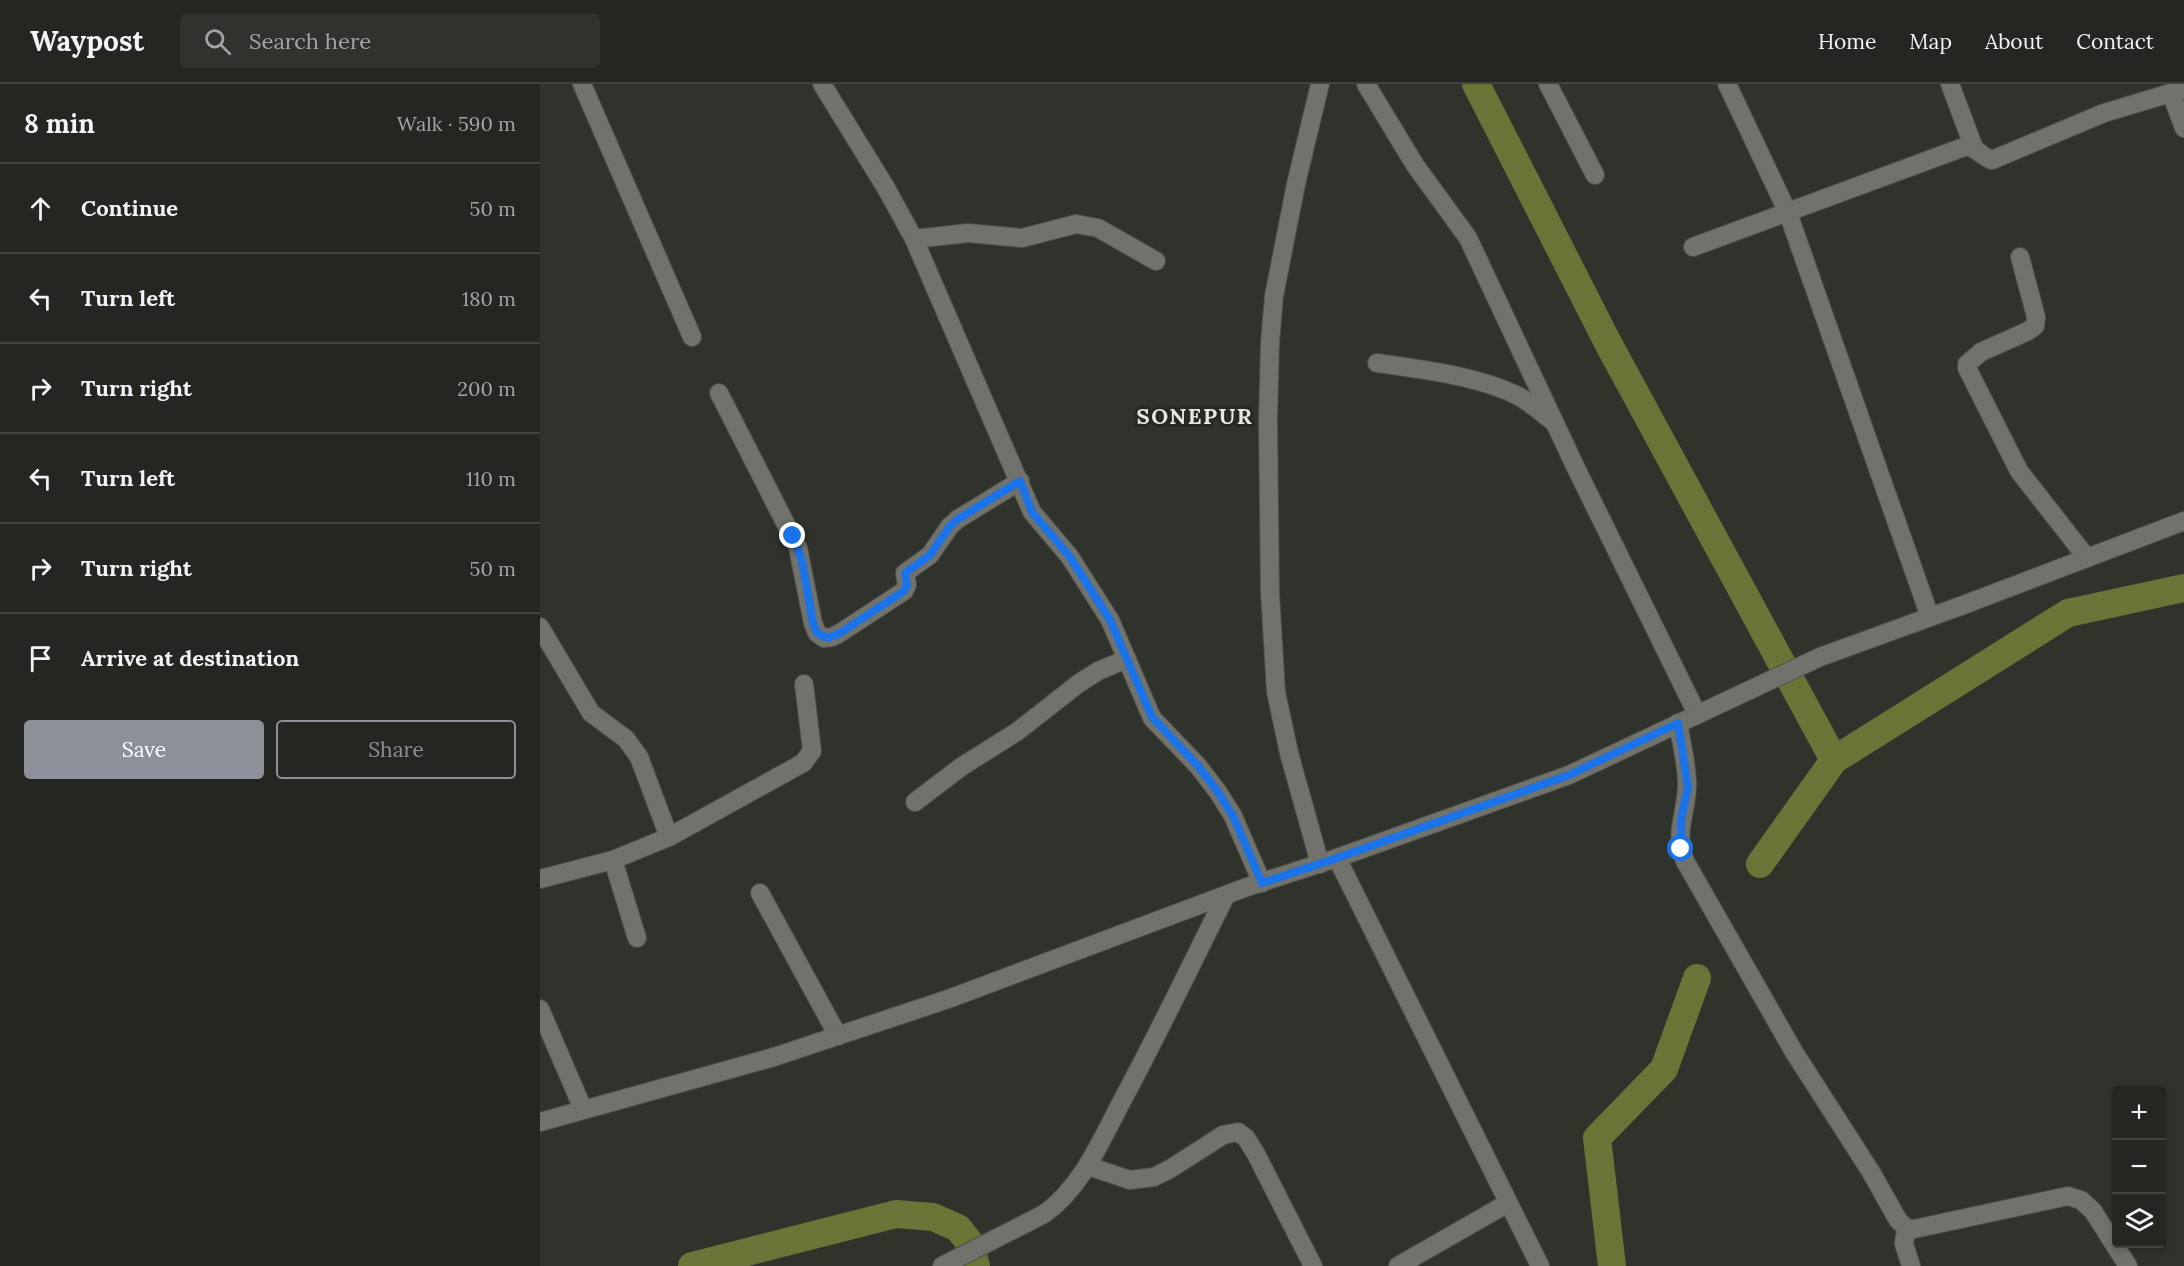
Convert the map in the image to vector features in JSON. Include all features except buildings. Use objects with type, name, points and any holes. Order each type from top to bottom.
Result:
[{"type":"street","points":[[582,84],[692,337]]},
{"type":"street","points":[[822,84],[886,188],[914,239],[1032,512],[1070,557],[1092,588],[1110,620],[1152,717],[1198,766],[1218,792],[1233,816],[1262,883]]},
{"type":"street","points":[[1320,84],[1296,184],[1274,296],[1270,343],[1270,593],[1276,692],[1288,753],[1329,861],[1540,1266]]},
{"type":"street","points":[[1366,84],[1415,165],[1468,238],[1575,466],[1697,714]]},
{"type":"street","points":[[1548,84],[1595,175]]},
{"type":"street","points":[[1727,84],[1788,213],[1930,617]]},
{"type":"street","points":[[1950,84],[1974,148],[1987,159],[1992,160],[2104,113],[2177,91],[2184,128]]},
{"type":"street","points":[[1693,247],[1964,147],[1974,148]]},
{"type":"street","points":[[914,239],[968,233],[1022,238],[1076,224],[1098,228],[1155,261]]},
{"type":"street","points":[[2020,257],[2036,317],[2035,326],[1974,357],[1967,364],[1967,368],[2019,471],[2087,558]]},
{"type":"street","points":[[1377,363],[1418,369],[1496,387],[1527,402],[1557,425]]},
{"type":"street","points":[[719,393],[798,548],[813,623],[817,633],[824,638],[840,633],[904,591],[907,585],[905,573],[930,555],[950,526],[1020,481]]},
{"type":"street","points":[[540,1122],[774,1057],[951,998],[1226,895],[1329,861],[1569,775],[1820,657],[2184,520]]},
{"type":"street","points":[[540,627],[591,713],[626,739],[639,757],[669,837]]},
{"type":"street","points":[[915,802],[960,767],[1018,731],[1078,684],[1098,671],[1127,659]]},
{"type":"street","points":[[540,879],[613,860],[669,837],[808,759],[812,745],[804,684]]},
{"type":"street","points":[[1678,723],[1688,787],[1680,835],[1685,861],[1794,1052],[1871,1172],[1898,1220],[1906,1228],[1914,1229],[2068,1196],[2081,1200],[2093,1211],[2128,1266]]},
{"type":"street","points":[[613,860],[637,938]]},
{"type":"street","points":[[760,893],[838,1036]]},
{"type":"street","points":[[942,1266],[1044,1214],[1058,1204],[1082,1175],[1134,1078],[1226,895]]},
{"type":"street","points":[[540,1009],[583,1109]]},
{"type":"street","points":[[1088,1166],[1130,1180],[1154,1177],[1222,1136],[1238,1132],[1246,1138],[1256,1154],[1313,1266]]},
{"type":"street","points":[[1398,1266],[1508,1203]]},
{"type":"street","points":[[1906,1228],[1904,1244],[1911,1266]]},
{"type":"waterway","points":[[1476,84],[1608,343],[1834,760]]},
{"type":"waterway","points":[[1760,864],[1834,760],[2068,613],[2184,588]]},
{"type":"waterway","points":[[1612,1266],[1597,1138],[1664,1069],[1697,978]]},
{"type":"waterway","points":[[692,1266],[896,1214],[933,1217],[958,1228],[969,1242],[976,1266]]},
{"type":"district","name":"SONEPUR","points":[[1195,416]]},
{"type":"route","points":[[793,536],[802,561],[813,623],[820,636],[828,638],[840,633],[904,591],[907,585],[905,573],[933,552],[950,526],[1020,481],[1032,512],[1070,557],[1092,588],[1110,620],[1152,717],[1198,766],[1233,816],[1262,883],[1569,775],[1678,723],[1688,787],[1681,820],[1681,849]]}]
